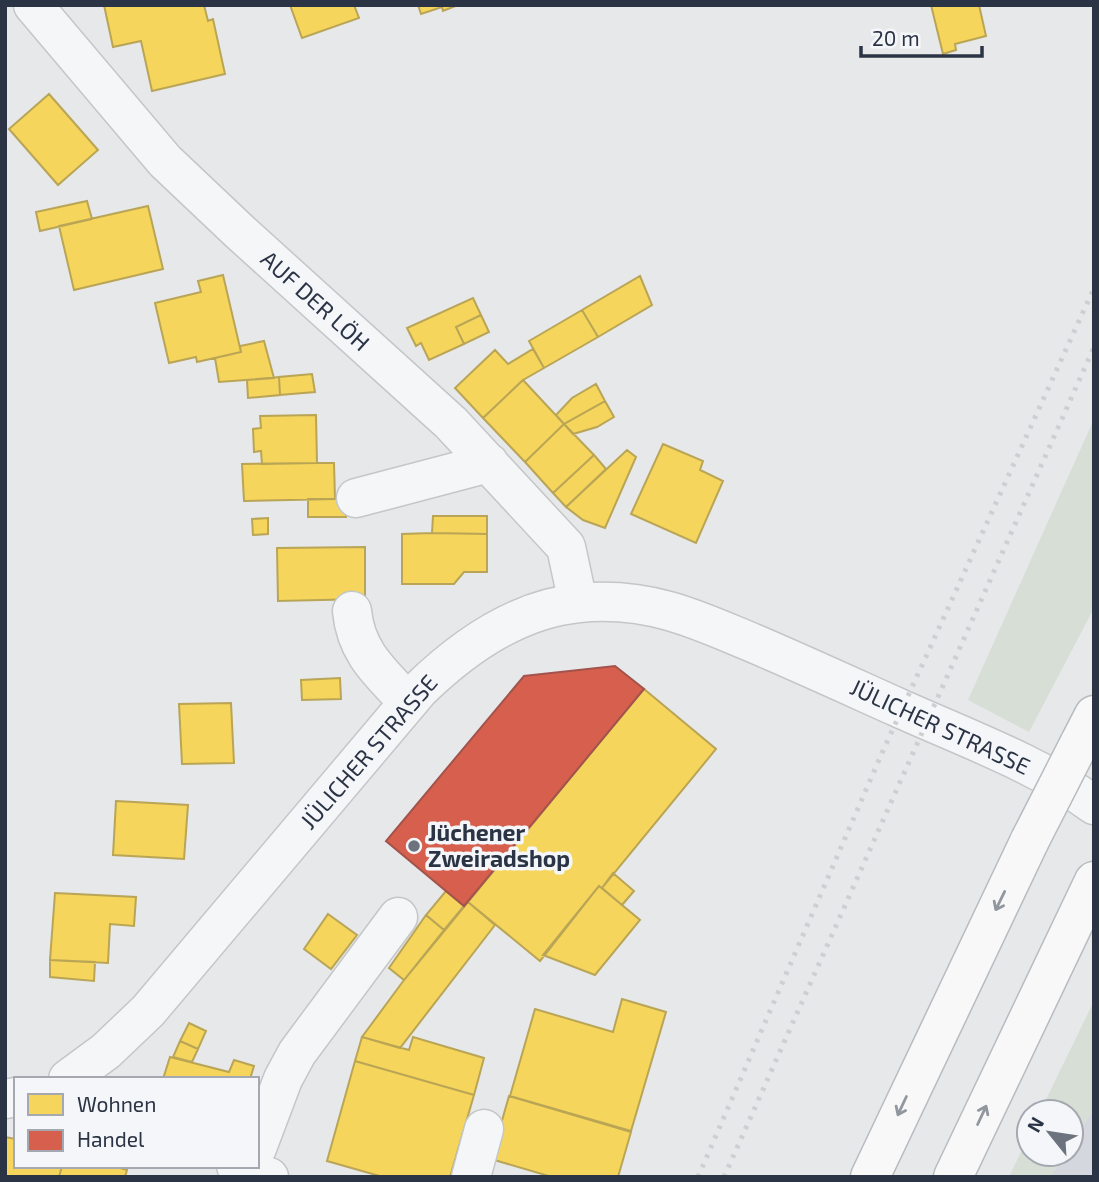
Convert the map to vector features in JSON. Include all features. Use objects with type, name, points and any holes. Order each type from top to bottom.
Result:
[{"type":"highway","points":[[870,1177],[1030,839],[1086,730]]},
{"type":"highway","points":[[953,1177],[1093,882]]},
{"type":"street","name":"AUF DER LÖH","points":[[33,5],[165,160],[322,307],[416,390],[489,463],[566,547],[578,603]]},
{"type":"street","points":[[356,498],[489,463]]},
{"type":"street","name":"JÜLICHER STRASSE","points":[[71,1077],[106,1051],[148,1011],[408,702],[450,661],[492,634],[546,609],[578,603],[619,602],[644,605],[698,621],[794,660],[986,748],[1056,781],[1094,805]]},
{"type":"street","points":[[352,611],[353,624],[362,650],[408,702]]},
{"type":"street","points":[[259,1148],[283,1079],[297,1053],[398,917]]},
{"type":"street","points":[[471,1177],[484,1129]]},
{"type":"shaded area","points":[[1094,419],[1094,608],[1029,732],[968,700]]},
{"type":"shaded area","points":[[1094,1001],[1094,1109],[1085,1123],[1085,1098],[1047,1098]]},
{"type":"shaded area","points":[[1094,1109],[1094,1177],[1050,1177],[1056,1168],[1085,1168],[1085,1123]]},
{"type":"shaded area","points":[[1015,1164],[1015,1168],[1056,1168],[1050,1177],[1009,1177]]},
{"type":"building: Wohnen","points":[[104,5],[204,5],[208,21],[213,19],[225,74],[152,91],[141,41],[113,47]]},
{"type":"building: Wohnen","points":[[290,5],[354,5],[359,18],[302,38]]},
{"type":"building: Wohnen","points":[[418,5],[458,5],[443,11],[442,7],[421,14]]},
{"type":"building: Wohnen","points":[[931,5],[979,5],[986,36],[955,44],[956,50],[943,54]]},
{"type":"building: Wohnen","points":[[49,94],[98,150],[58,185],[9,129]]},
{"type":"building: Wohnen","points":[[87,201],[92,219],[40,231],[36,212]]},
{"type":"building: Wohnen","points":[[148,206],[163,269],[74,290],[59,226]]},
{"type":"building: Wohnen","points":[[223,275],[241,352],[197,362],[196,357],[169,363],[155,303],[201,292],[198,281]]},
{"type":"building: Wohnen","points":[[640,276],[652,305],[598,337],[582,310]]},
{"type":"building: Wohnen","points":[[473,298],[481,315],[456,327],[464,344],[429,360],[421,343],[416,346],[407,328]]},
{"type":"building: Wohnen","points":[[582,310],[598,337],[544,368],[529,341]]},
{"type":"building: Wohnen","points":[[481,315],[489,332],[464,344],[456,327]]},
{"type":"building: Wohnen","points":[[264,341],[274,378],[219,382],[215,358],[241,352],[240,346]]},
{"type":"building: Wohnen","points":[[533,349],[544,368],[523,380],[483,418],[455,388],[495,350],[508,364]]},
{"type":"building: Wohnen","points":[[312,374],[315,392],[280,395],[279,377]]},
{"type":"building: Wohnen","points":[[279,377],[280,395],[248,398],[247,380]]},
{"type":"building: Wohnen","points":[[523,380],[564,424],[525,462],[483,418]]},
{"type":"building: Wohnen","points":[[596,384],[605,401],[564,424],[556,415],[572,398]]},
{"type":"building: Wohnen","points":[[605,401],[614,417],[597,427],[573,434],[564,424]]},
{"type":"building: Wohnen","points":[[316,415],[317,463],[262,464],[261,451],[254,452],[253,429],[261,428],[260,416]]},
{"type":"building: Wohnen","points":[[564,424],[594,455],[553,493],[525,462]]},
{"type":"building: Wohnen","points":[[663,444],[703,461],[700,470],[723,481],[696,543],[631,514]]},
{"type":"building: Wohnen","points":[[627,450],[636,457],[605,528],[583,520],[566,507]]},
{"type":"building: Wohnen","points":[[594,455],[606,469],[566,507],[553,493]]},
{"type":"building: Wohnen","points":[[334,463],[335,499],[244,501],[242,464]]},
{"type":"building: Wohnen","points":[[346,497],[346,517],[308,517],[308,499]]},
{"type":"building: Wohnen","points":[[433,516],[487,516],[487,534],[432,533]]},
{"type":"building: Wohnen","points":[[268,518],[268,534],[253,535],[252,519]]},
{"type":"building: Wohnen","points":[[402,534],[487,534],[487,572],[464,572],[454,584],[402,584]]},
{"type":"building: Wohnen","points":[[365,547],[365,599],[278,601],[277,548]]},
{"type":"building: Wohnen","points":[[340,678],[341,699],[302,700],[301,680]]},
{"type":"building: Wohnen","points":[[644,689],[716,749],[602,888],[599,886],[540,961],[468,902]]},
{"type":"building: Wohnen","points":[[231,703],[234,763],[182,764],[179,704]]},
{"type":"building: Wohnen","points":[[116,801],[188,805],[184,859],[113,855]]},
{"type":"building: Wohnen","points":[[613,873],[634,891],[622,905],[602,888]]},
{"type":"building: Wohnen","points":[[599,886],[640,920],[595,975],[543,955]]},
{"type":"building: Wohnen","points":[[446,891],[464,906],[444,930],[426,915]]},
{"type":"building: Wohnen","points":[[55,893],[136,897],[134,926],[110,924],[108,963],[50,960]]},
{"type":"building: Wohnen","points":[[468,902],[495,925],[400,1048],[362,1037],[404,980]]},
{"type":"building: Wohnen","points":[[328,914],[357,935],[331,969],[304,949]]},
{"type":"building: Wohnen","points":[[426,915],[444,930],[404,980],[389,968]]},
{"type":"building: Wohnen","points":[[50,960],[95,962],[94,981],[50,977]]},
{"type":"building: Wohnen","points":[[622,999],[666,1012],[631,1131],[510,1096],[535,1009],[613,1032]]},
{"type":"building: Wohnen","points":[[189,1023],[206,1031],[198,1049],[180,1041]]},
{"type":"building: Wohnen","points":[[362,1037],[409,1050],[413,1037],[484,1058],[474,1095],[355,1061]]},
{"type":"building: Wohnen","points":[[180,1041],[198,1049],[192,1062],[173,1057]]},
{"type":"building: Wohnen","points":[[170,1057],[229,1072],[234,1060],[254,1066],[251,1077],[164,1077]]},
{"type":"building: Wohnen","points":[[355,1061],[474,1095],[450,1177],[383,1177],[327,1161]]},
{"type":"building: Wohnen","points":[[509,1096],[631,1132],[618,1177],[552,1177],[491,1159]]},
{"type":"building: Wohnen","points":[[5,1137],[14,1139],[14,1168],[61,1168],[59,1177],[5,1177]]},
{"type":"building: Wohnen","points":[[61,1168],[127,1170],[125,1177],[59,1177]]},
{"type":"building: Handel","points":[[615,666],[644,689],[464,906],[386,841],[524,676]]},
{"type":"railway","points":[[698,1177],[882,753],[1094,288]]},
{"type":"railway","points":[[724,1177],[1094,347]]},
{"type":"place","name":"Jüchener Zweiradshop","points":[[414,846]]}]
